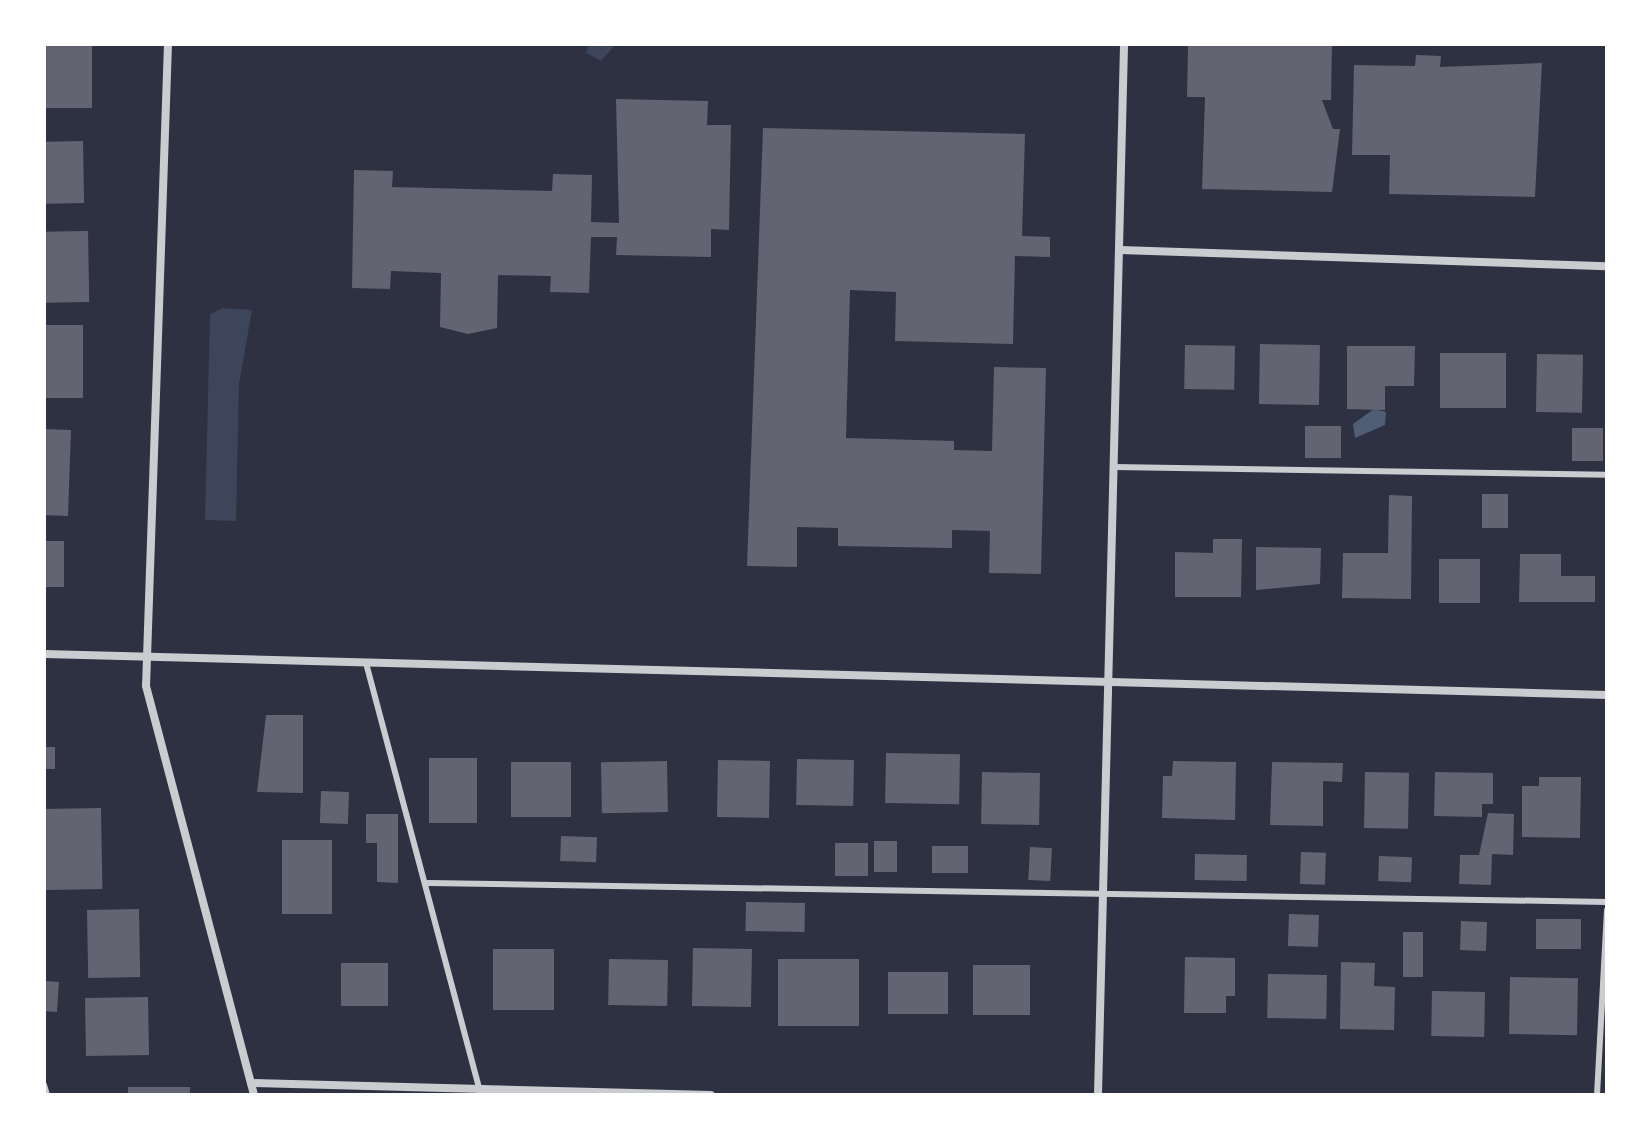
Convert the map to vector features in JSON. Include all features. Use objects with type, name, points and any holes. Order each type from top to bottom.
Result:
[{"type":"street","points":[[168,44],[147,657],[161,754],[254,1095]]},
{"type":"street","points":[[1098,1095],[1124,44]]},
{"type":"street","points":[[1120,250],[1607,266]]},
{"type":"street","points":[[44,654],[1607,695]]},
{"type":"street","points":[[251,1083],[480,1092],[711,1095]]},
{"type":"lane","points":[[1114,467],[1607,475]]},
{"type":"lane","points":[[366,663],[428,883],[480,1092]]},
{"type":"lane","points":[[428,883],[1607,902]]},
{"type":"lane","points":[[1597,1095],[1607,910]]},
{"type":"lane","points":[[44,1085],[47,1095]]},
{"type":"shaded area","points":[[589,44],[616,44],[601,61],[586,53]]},
{"type":"shaded area","points":[[223,308],[252,310],[239,384],[236,521],[205,520],[210,314]]},
{"type":"shaded area","points":[[1374,409],[1386,412],[1385,425],[1355,438],[1353,424]]},
{"type":"building","points":[[44,44],[92,44],[92,108],[44,108]]},
{"type":"building","points":[[1188,44],[1332,44],[1331,100],[1322,100],[1333,129],[1340,129],[1332,192],[1202,189],[1205,97],[1187,97]]},
{"type":"building","points":[[1416,55],[1441,56],[1440,67],[1542,63],[1535,197],[1389,194],[1390,155],[1352,155],[1354,65],[1415,66]]},
{"type":"building","points":[[616,99],[708,101],[707,125],[731,125],[729,230],[711,229],[711,257],[616,255],[617,237],[591,237],[589,293],[550,292],[551,276],[498,275],[497,328],[468,334],[440,327],[441,273],[391,271],[390,289],[352,288],[354,170],[393,171],[392,187],[552,191],[553,174],[592,175],[591,222],[619,223]]},
{"type":"building","points":[[763,128],[1025,134],[1022,236],[1050,237],[1050,257],[1015,256],[1013,344],[895,341],[896,292],[850,290],[846,438],[954,441],[954,450],[992,451],[994,367],[1046,368],[1041,574],[989,573],[990,531],[952,530],[952,548],[838,546],[838,528],[797,527],[797,567],[747,566]]},
{"type":"building","points":[[83,141],[84,203],[45,204],[44,142]]},
{"type":"building","points":[[88,231],[89,302],[45,303],[44,232]]},
{"type":"building","points":[[44,325],[83,325],[83,398],[44,398]]},
{"type":"building","points":[[1260,344],[1320,345],[1319,405],[1259,404]]},
{"type":"building","points":[[1185,345],[1235,346],[1234,390],[1184,389]]},
{"type":"building","points":[[1347,346],[1415,346],[1414,386],[1385,386],[1385,410],[1347,409]]},
{"type":"building","points":[[1440,353],[1506,353],[1506,408],[1440,408]]},
{"type":"building","points":[[1537,354],[1583,355],[1582,413],[1536,412]]},
{"type":"building","points":[[1305,426],[1341,426],[1341,458],[1305,458]]},
{"type":"building","points":[[1572,428],[1603,428],[1603,461],[1572,461]]},
{"type":"building","points":[[44,429],[71,430],[68,516],[44,515]]},
{"type":"building","points":[[1482,494],[1508,494],[1508,528],[1482,528]]},
{"type":"building","points":[[1389,495],[1412,496],[1411,599],[1342,598],[1343,553],[1388,553]]},
{"type":"building","points":[[1213,539],[1242,539],[1241,597],[1175,597],[1175,552],[1213,553]]},
{"type":"building","points":[[44,541],[64,541],[64,587],[44,587]]},
{"type":"building","points":[[1256,547],[1321,548],[1320,584],[1256,590]]},
{"type":"building","points":[[1520,554],[1561,554],[1561,576],[1595,576],[1595,602],[1519,602]]},
{"type":"building","points":[[1439,559],[1480,559],[1480,603],[1439,603]]},
{"type":"building","points":[[266,715],[303,715],[303,793],[257,792]]},
{"type":"building","points":[[44,747],[55,747],[55,769],[44,769]]},
{"type":"building","points":[[886,753],[960,754],[959,804],[885,803]]},
{"type":"building","points":[[429,758],[477,758],[477,823],[429,823]]},
{"type":"building","points":[[797,759],[854,760],[853,806],[796,805]]},
{"type":"building","points":[[718,760],[770,761],[769,818],[717,817]]},
{"type":"building","points":[[667,761],[668,812],[602,813],[601,762]]},
{"type":"building","points":[[1173,761],[1236,762],[1235,820],[1162,818],[1163,776],[1172,776]]},
{"type":"building","points":[[511,762],[571,762],[571,817],[511,817]]},
{"type":"building","points":[[1272,762],[1343,763],[1342,782],[1323,781],[1323,826],[1270,825]]},
{"type":"building","points":[[982,772],[1040,773],[1039,825],[981,824]]},
{"type":"building","points":[[1365,772],[1409,773],[1408,829],[1364,828]]},
{"type":"building","points":[[1435,772],[1493,773],[1493,804],[1482,804],[1482,817],[1434,816]]},
{"type":"building","points":[[1539,777],[1581,777],[1580,838],[1522,837],[1522,786],[1539,786]]},
{"type":"building","points":[[321,791],[349,792],[348,824],[320,823]]},
{"type":"building","points":[[101,808],[102,889],[45,890],[44,809]]},
{"type":"building","points":[[1488,813],[1514,814],[1513,855],[1492,854],[1491,885],[1459,884],[1460,855],[1479,855]]},
{"type":"building","points":[[366,814],[398,814],[398,883],[377,882],[377,843],[366,843]]},
{"type":"building","points":[[561,836],[597,837],[596,862],[560,861]]},
{"type":"building","points":[[282,840],[332,840],[332,914],[282,914]]},
{"type":"building","points":[[874,841],[897,841],[897,872],[874,872]]},
{"type":"building","points":[[835,843],[868,843],[868,876],[835,876]]},
{"type":"building","points":[[932,846],[968,846],[968,873],[932,873]]},
{"type":"building","points":[[1030,847],[1052,848],[1050,881],[1028,880]]},
{"type":"building","points":[[1301,852],[1326,853],[1325,885],[1300,884]]},
{"type":"building","points":[[1195,854],[1247,855],[1247,881],[1195,880]]},
{"type":"building","points":[[1379,856],[1412,857],[1411,882],[1378,881]]},
{"type":"building","points":[[746,902],[805,903],[804,932],[745,931]]},
{"type":"building","points":[[139,909],[140,977],[88,978],[87,910]]},
{"type":"building","points":[[1289,914],[1319,915],[1318,947],[1288,946]]},
{"type":"building","points":[[1536,919],[1581,919],[1581,949],[1536,949]]},
{"type":"building","points":[[1461,921],[1487,922],[1486,951],[1460,950]]},
{"type":"building","points":[[1403,932],[1423,932],[1423,977],[1403,977]]},
{"type":"building","points":[[693,948],[752,949],[751,1007],[692,1006]]},
{"type":"building","points":[[493,949],[554,949],[554,1010],[493,1010]]},
{"type":"building","points":[[1185,957],[1235,958],[1235,996],[1226,996],[1226,1013],[1184,1013]]},
{"type":"building","points":[[609,959],[668,960],[667,1006],[608,1005]]},
{"type":"building","points":[[778,959],[859,959],[859,1026],[778,1026]]},
{"type":"building","points":[[1341,962],[1375,963],[1374,986],[1395,987],[1394,1030],[1340,1029]]},
{"type":"building","points":[[341,963],[388,963],[388,1006],[341,1006]]},
{"type":"building","points":[[973,965],[1030,965],[1030,1015],[973,1015]]},
{"type":"building","points":[[888,972],[948,972],[948,1014],[888,1014]]},
{"type":"building","points":[[1268,974],[1327,975],[1326,1019],[1267,1018]]},
{"type":"building","points":[[1510,977],[1578,978],[1577,1035],[1509,1034]]},
{"type":"building","points":[[44,981],[59,982],[57,1012],[44,1011]]},
{"type":"building","points":[[1432,991],[1485,992],[1484,1037],[1431,1036]]},
{"type":"building","points":[[148,997],[149,1055],[86,1056],[85,998]]},
{"type":"building","points":[[128,1087],[190,1087],[190,1095],[128,1095]]}]
